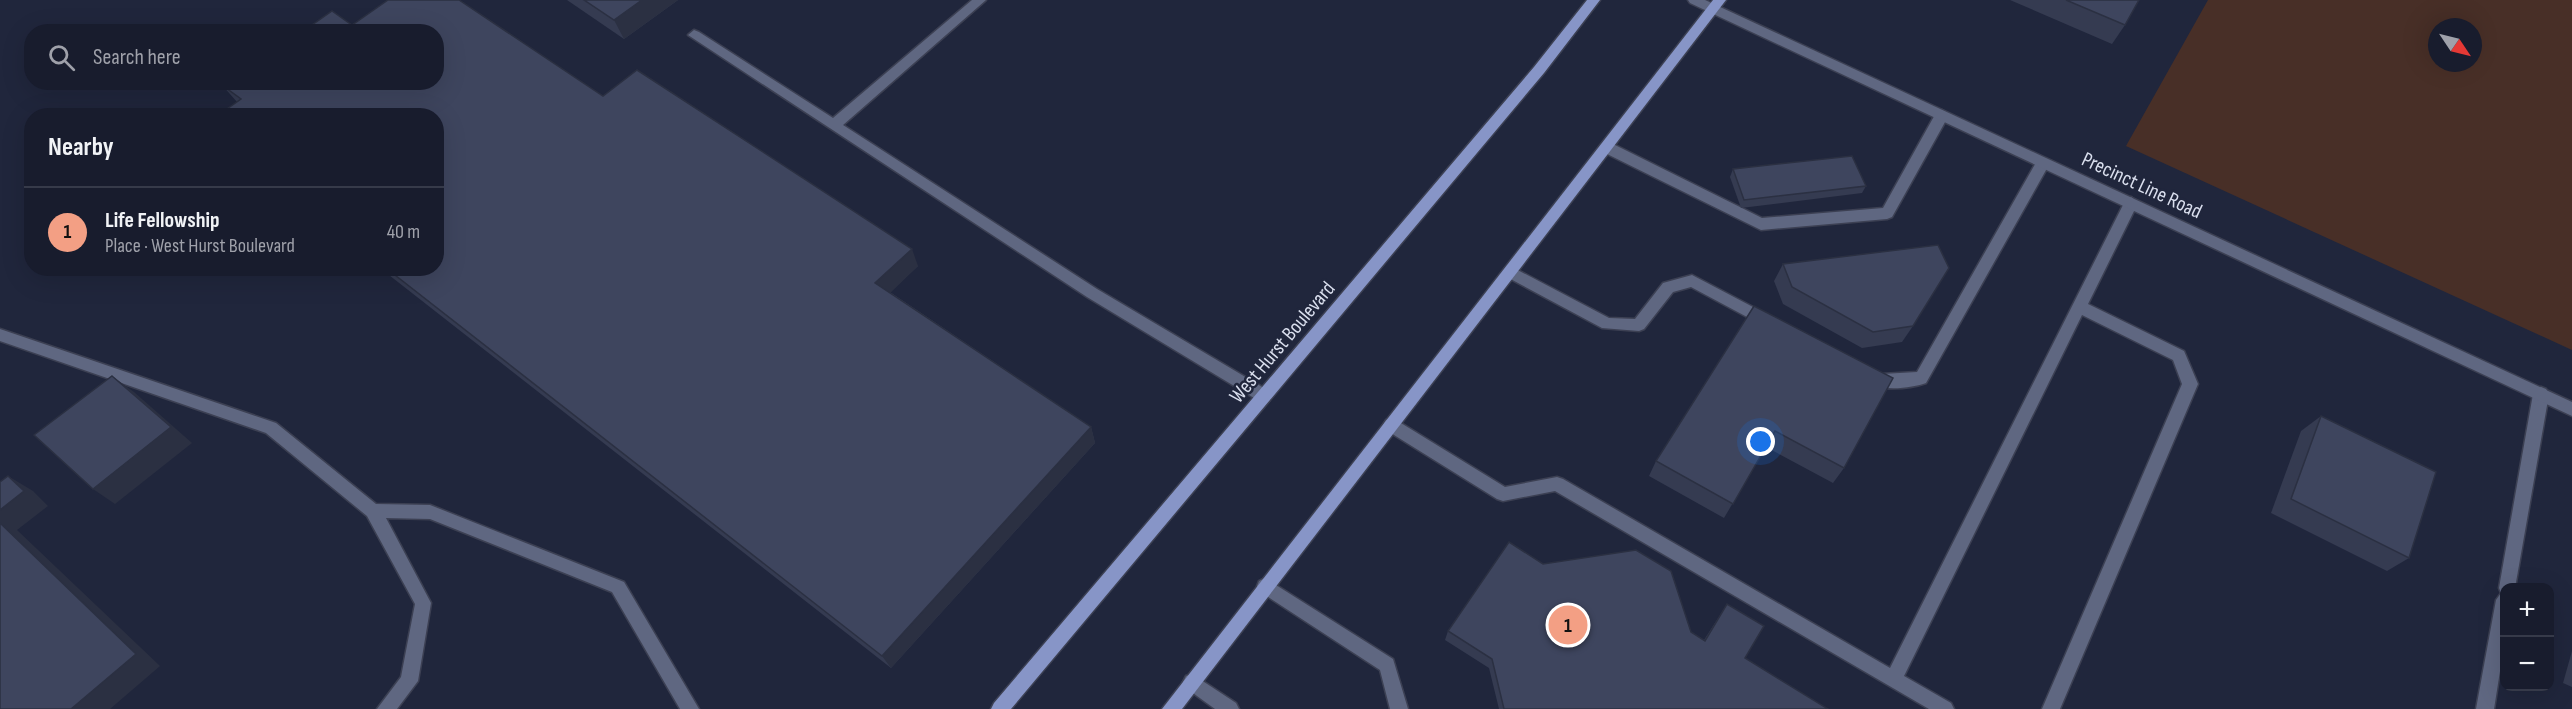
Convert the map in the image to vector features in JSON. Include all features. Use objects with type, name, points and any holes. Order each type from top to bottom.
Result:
[{"type":"main road","points":[[834,125],[980,0]]},
{"type":"main road","name":"West Hurst Boulevard","points":[[1000,709],[1539,70],[1594,0]]},
{"type":"main road","name":"Precinct Line Road","points":[[1694,0],[1717,4],[1942,116],[2572,409]]},
{"type":"main road","points":[[1171,709],[1608,148],[1717,4]]},
{"type":"main road","points":[[694,34],[1092,293],[1264,396]]},
{"type":"main road","points":[[1608,148],[1761,224],[1887,213],[1942,116]]},
{"type":"main road","points":[[1860,370],[1880,381],[1921,378],[2043,163]]},
{"type":"main road","points":[[1893,679],[2131,203]]},
{"type":"main road","points":[[1510,272],[1606,324],[1639,325],[1668,287],[1692,281],[1776,326]]},
{"type":"main road","points":[[2051,709],[2190,384],[2179,356],[2079,307]]},
{"type":"main road","points":[[0,335],[271,428],[373,511],[423,603],[409,681],[386,709]]},
{"type":"main road","points":[[2508,583],[2541,394]]},
{"type":"main road","points":[[1391,425],[1503,494],[1557,484],[1946,709]]},
{"type":"main road","points":[[373,511],[430,512],[618,587],[690,709]]},
{"type":"main road","points":[[1265,586],[1387,665],[1399,709]]},
{"type":"main road","points":[[2485,709],[2500,627]]},
{"type":"main road","points":[[1192,682],[1230,709]]},
{"type":"shaded area","points":[[2208,0],[2572,0],[2572,350],[2126,146]]},
{"type":"building","points":[[388,0],[459,0],[603,96],[637,70],[912,249],[875,283],[1091,427],[882,656],[396,276],[444,276],[444,108],[228,108],[241,99],[229,90],[444,90],[444,24],[353,24]]},
{"type":"building","points":[[584,0],[642,0],[614,20]]},
{"type":"building","points":[[2066,0],[2139,0],[2125,25]]},
{"type":"building","points":[[332,11],[351,24],[313,24]]},
{"type":"building","points":[[1852,156],[1866,186],[1744,200],[1733,169]]},
{"type":"building","points":[[1938,245],[1949,268],[1913,326],[1873,332],[1792,287],[1783,264]]},
{"type":"building","points":[[1754,306],[1893,378],[1844,468],[1775,431],[1733,504],[1656,461]]},
{"type":"building","points":[[112,376],[171,427],[93,489],[34,435]]},
{"type":"building","points":[[2321,416],[2436,472],[2409,558],[2291,499]]},
{"type":"building","points":[[8,476],[24,491],[0,510],[0,482]]},
{"type":"building","points":[[0,523],[136,654],[71,709],[0,709]]},
{"type":"building","points":[[1509,542],[1543,564],[1636,550],[1671,571],[1691,632],[1705,641],[1727,604],[1764,626],[1745,658],[1828,709],[1504,709],[1492,659],[1448,631]]},
{"type":"place","name":"Life Fellowship","points":[[1568,625]]}]
